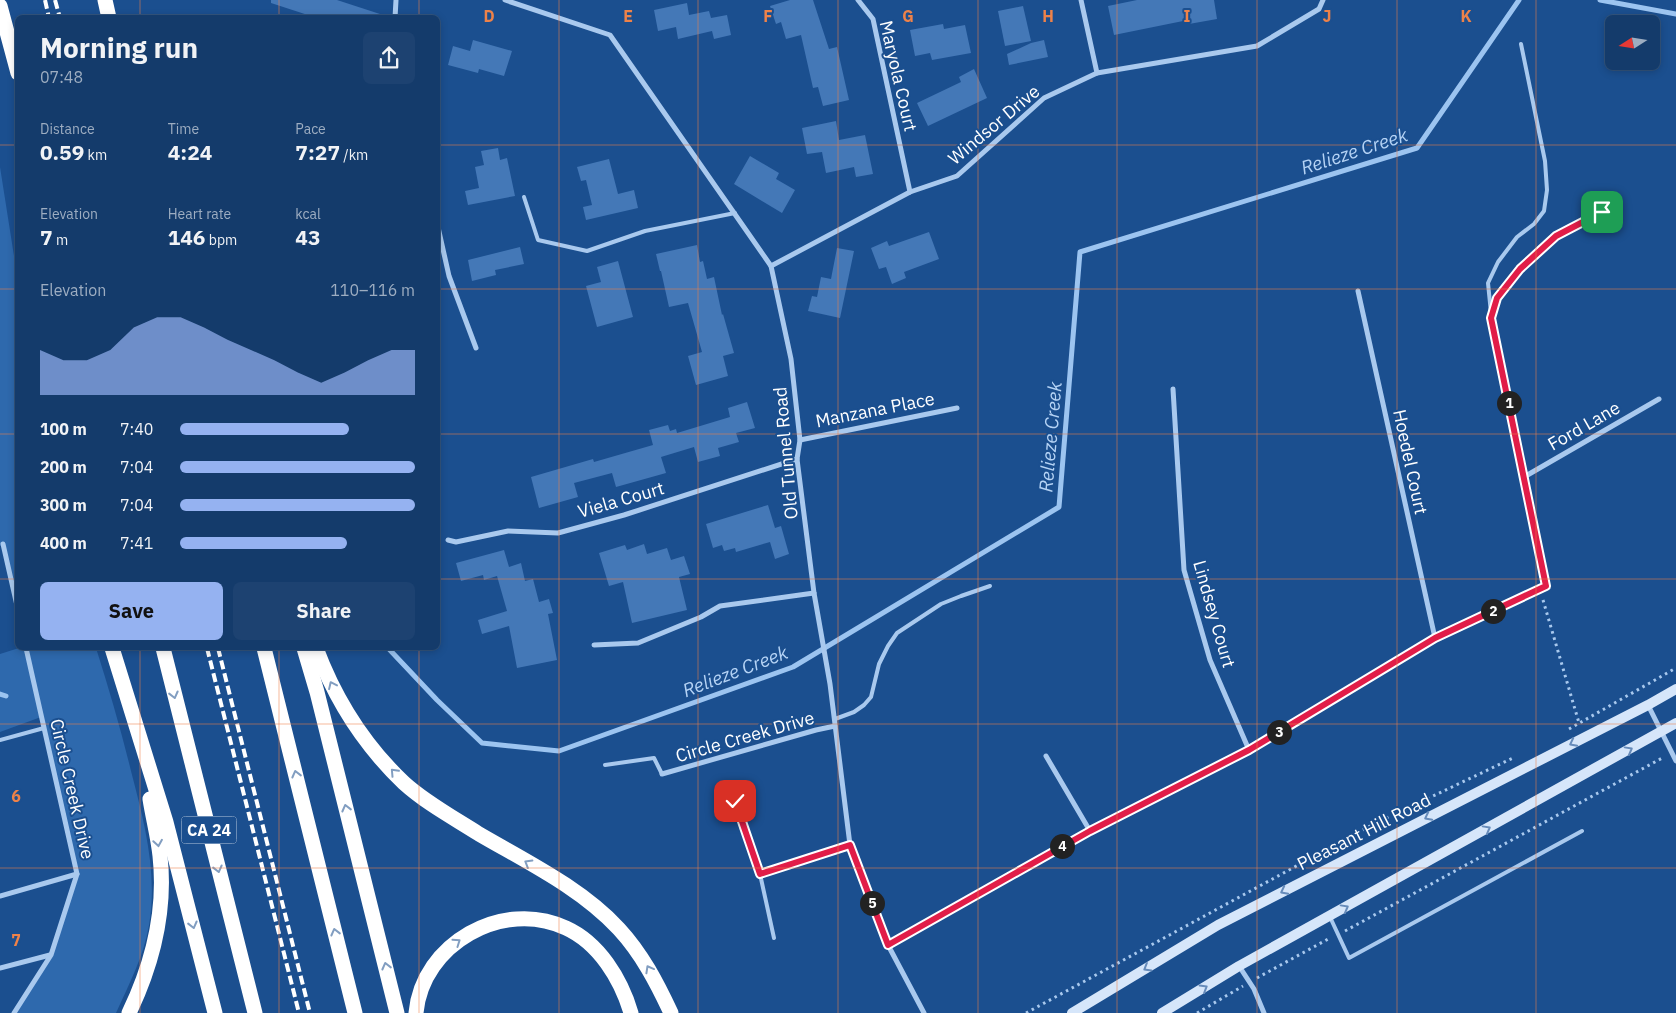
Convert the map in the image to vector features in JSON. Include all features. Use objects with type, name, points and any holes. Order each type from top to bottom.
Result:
[{"type":"highway","points":[[105,0],[109,15]]},
{"type":"highway","points":[[0,6],[15,62]]},
{"type":"highway","points":[[113,650],[177,861],[215,1013]]},
{"type":"highway","name":"CA 24","points":[[163,650],[255,1013]]},
{"type":"highway","points":[[264,650],[355,1013]]},
{"type":"highway","points":[[305,650],[317,692],[397,1013]]},
{"type":"highway","points":[[317,650],[334,690],[352,721],[377,754],[405,784],[437,807],[563,884],[592,905],[619,929],[642,957],[670,1013]]},
{"type":"highway","points":[[128,1013],[142,982],[152,952],[158,922],[161,890],[160,857],[141,743]]},
{"type":"highway","points":[[416,1013],[417,1001],[425,978],[438,959],[454,943],[476,930],[497,922],[520,918],[544,920],[567,928],[585,940],[602,956],[617,979],[631,1013]]},
{"type":"main road","name":"Pleasant Hill Road","points":[[1072,1013],[1218,925],[1676,689]]},
{"type":"main road","points":[[1162,1013],[1239,966],[1676,723]]},
{"type":"street","points":[[395,15],[396,0]]},
{"type":"street","name":"Old Tunnel Road","points":[[505,0],[610,35],[771,266],[791,359],[800,440],[797,459],[814,593],[836,726],[850,845],[888,945],[924,1013]]},
{"type":"street","name":"Maryola Court","points":[[858,0],[873,19],[910,192]]},
{"type":"street","points":[[1081,0],[1097,73]]},
{"type":"street","name":"Windsor Drive","points":[[771,266],[910,192],[956,176],[1044,98],[1097,73],[1257,46],[1319,9],[1323,0]]},
{"type":"street","points":[[888,945],[1090,831],[1249,750],[1435,638],[1546,586],[1491,318],[1497,298],[1520,269],[1556,236],[1602,212]]},
{"type":"street","points":[[440,237],[448,276],[476,348]]},
{"type":"street","name":"Hoedel Court","points":[[1358,291],[1435,638]]},
{"type":"street","name":"Lindsey Court","points":[[1173,389],[1184,570],[1210,660],[1249,750]]},
{"type":"street","name":"Ford Lane","points":[[1524,477],[1658,399]]},
{"type":"street","name":"Manzana Place","points":[[800,440],[957,408]]},
{"type":"street","name":"Viela Court","points":[[448,540],[456,542],[508,531],[558,533],[624,516],[797,459]]},
{"type":"street","points":[[3,544],[15,597]]},
{"type":"street","points":[[594,645],[638,642],[701,617],[720,606],[814,593]]},
{"type":"street","name":"Circle Creek Drive","points":[[14,1013],[51,955],[76,874],[26,650]]},
{"type":"street","points":[[1648,705],[1676,761]]},
{"type":"street","name":"Circle Creek Drive","points":[[662,774],[836,726]]},
{"type":"street","points":[[1046,756],[1090,831]]},
{"type":"street","points":[[760,874],[850,845]]},
{"type":"street","points":[[0,896],[76,874]]},
{"type":"street","points":[[0,968],[51,955]]},
{"type":"street","points":[[1239,966],[1250,982],[1264,1013]]},
{"type":"lane","points":[[1491,318],[1488,283],[1498,262],[1516,237],[1534,224],[1544,210],[1547,190],[1545,161],[1521,44]]},
{"type":"lane","points":[[524,197],[538,240],[587,251],[644,232],[735,213]]},
{"type":"lane","points":[[835,720],[854,712],[871,697],[879,664],[897,633],[941,604],[990,586]]},
{"type":"lane","points":[[0,740],[44,728]]},
{"type":"lane","points":[[605,765],[654,758],[662,774]]},
{"type":"lane","points":[[735,801],[760,874],[774,938]]},
{"type":"lane","points":[[1330,916],[1349,958],[1582,832]]},
{"type":"path","points":[[1540,589],[1579,723]]},
{"type":"path","points":[[1565,731],[1676,668]]},
{"type":"path","points":[[1197,1013],[1250,982],[1672,753]]},
{"type":"path","points":[[1026,1013],[1370,826],[1517,756]]},
{"type":"shaded area","points":[[0,167],[15,262],[15,601],[2,545],[0,546]]},
{"type":"shaded area","points":[[15,649],[97,650],[141,809],[151,867],[151,906],[147,936],[136,970],[116,1013],[14,1013],[51,955],[77,874],[41,717],[0,732],[0,654]]},
{"type":"building","points":[[271,0],[337,0],[383,15],[308,15],[271,3]]},
{"type":"building","points":[[790,0],[813,0],[829,49],[837,47],[849,100],[823,106],[818,87],[813,88],[801,35],[786,39],[781,22],[776,24],[770,6]]},
{"type":"building","points":[[1137,0],[1214,0],[1217,19],[1189,24],[1188,20],[1114,35],[1108,6]]},
{"type":"building","points":[[687,3],[689,15],[709,11],[711,18],[727,15],[731,35],[714,39],[712,31],[678,39],[676,27],[658,31],[654,10]]},
{"type":"building","points":[[1023,6],[1031,41],[1005,46],[998,11]]},
{"type":"building","points":[[943,24],[944,29],[965,25],[971,53],[932,60],[930,53],[915,56],[910,30]]},
{"type":"building","points":[[473,40],[512,51],[504,76],[479,69],[478,73],[448,65],[453,46],[470,51]]},
{"type":"building","points":[[1044,40],[1048,57],[1009,65],[1007,54],[1031,43]]},
{"type":"building","points":[[974,69],[987,98],[928,126],[917,103],[961,82],[959,77]]},
{"type":"building","points":[[836,121],[839,140],[865,135],[873,174],[856,177],[854,167],[826,173],[822,152],[807,154],[802,128]]},
{"type":"building","points":[[498,148],[500,160],[507,158],[515,196],[468,205],[465,191],[479,188],[475,167],[484,165],[481,151]]},
{"type":"building","points":[[750,156],[779,173],[776,179],[795,190],[782,213],[734,184]]},
{"type":"building","points":[[609,159],[618,194],[634,190],[638,208],[586,220],[583,207],[592,205],[586,180],[581,181],[577,167]]},
{"type":"building","points":[[929,232],[939,259],[904,272],[906,278],[892,284],[886,267],[879,269],[871,248],[887,241],[889,246]]},
{"type":"building","points":[[697,245],[700,262],[703,261],[707,279],[714,277],[722,315],[734,353],[723,356],[728,376],[696,385],[688,356],[702,352],[688,303],[669,307],[656,254]]},
{"type":"building","points":[[520,247],[524,264],[495,270],[496,275],[472,281],[468,260]]},
{"type":"building","points":[[837,248],[854,251],[840,318],[808,311],[812,296],[817,297],[821,277],[831,279]]},
{"type":"building","points":[[618,261],[633,317],[597,327],[586,286],[601,282],[597,267]]},
{"type":"building","points":[[747,402],[755,428],[736,433],[739,442],[718,448],[720,456],[698,462],[694,447],[661,457],[666,473],[616,487],[612,473],[574,483],[578,497],[539,508],[531,477],[593,459],[594,462],[653,445],[649,430],[668,425],[670,431],[676,429],[677,433],[730,417],[728,408]]},
{"type":"building","points":[[768,505],[775,528],[781,526],[789,554],[775,559],[770,542],[736,552],[735,548],[724,551],[722,545],[713,548],[706,524]]},
{"type":"building","points":[[644,544],[647,554],[667,548],[671,560],[684,556],[690,574],[679,577],[687,610],[632,623],[623,582],[609,586],[599,553],[625,545],[627,550]]},
{"type":"building","points":[[504,550],[509,567],[521,563],[525,581],[533,579],[539,602],[549,599],[553,613],[548,614],[557,660],[517,668],[509,626],[482,634],[478,620],[507,611],[497,576],[484,580],[483,575],[461,581],[456,563]]},
{"type":"waterway","name":"Relieze Creek","points":[[390,650],[437,700],[482,743],[559,751],[793,667],[1059,507],[1080,252],[1417,148],[1519,0]]},
{"type":"waterway","name":"Relieze Creek","points":[[1600,0],[1676,14]]},
{"type":"waterway","name":"Relieze Creek","points":[[0,694],[6,696]]},
{"type":"railway","points":[[45,0],[48,15]]},
{"type":"railway","points":[[55,0],[59,15]]},
{"type":"railway","points":[[208,650],[299,1013]]},
{"type":"railway","points":[[219,650],[310,1013]]},
{"type":"route","points":[[735,801],[760,874],[850,845],[888,945],[1090,831],[1249,750],[1435,638],[1546,586],[1491,318],[1497,298],[1520,269],[1556,236],[1602,212]]}]
